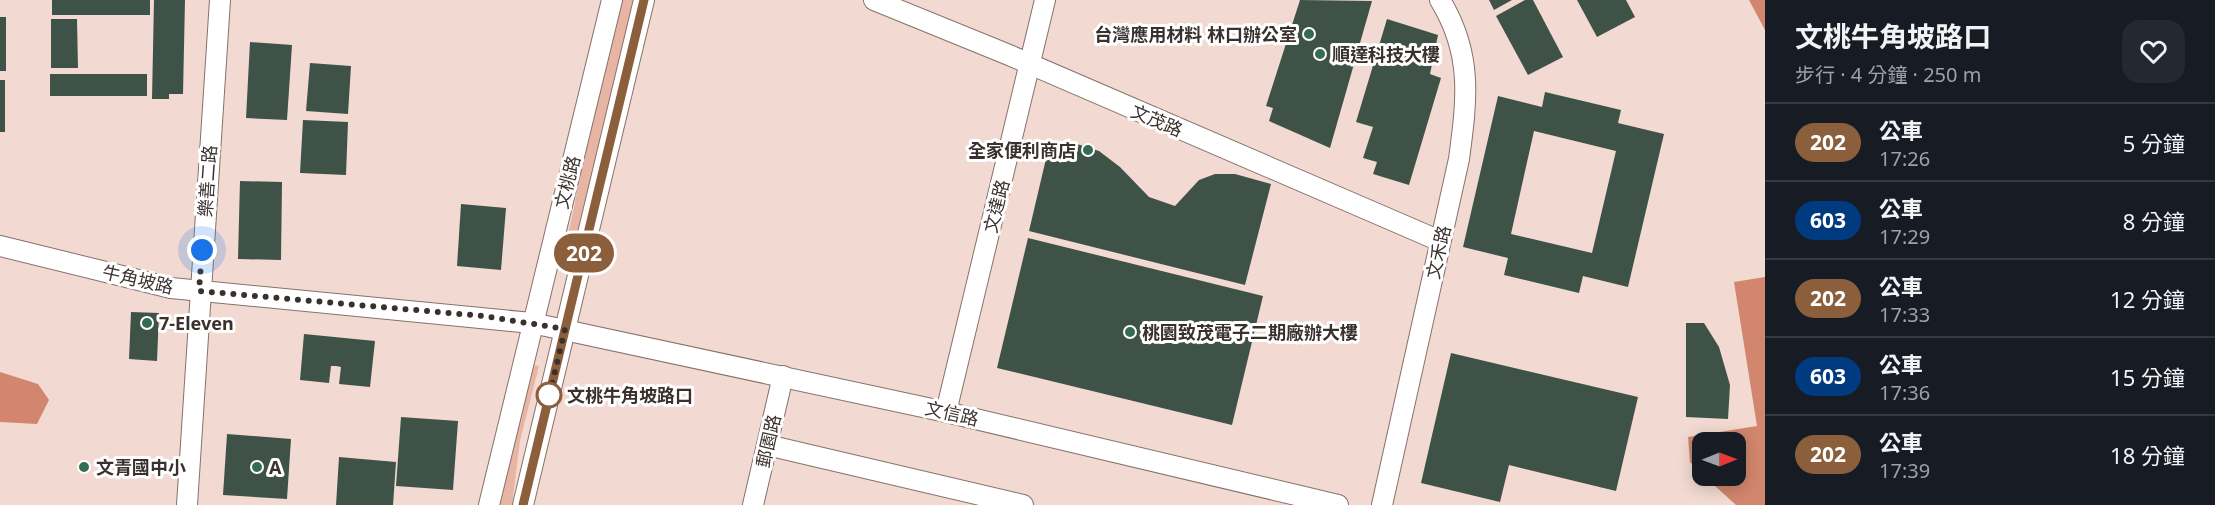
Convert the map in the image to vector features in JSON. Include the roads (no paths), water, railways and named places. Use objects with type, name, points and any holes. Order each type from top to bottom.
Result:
[{"type":"street","name":"樂善二路","points":[[188,505],[199,291],[220,0]]},
{"type":"street","name":"文桃路","points":[[489,505],[612,0]]},
{"type":"street","name":"文桃路","points":[[523,505],[644,0]]},
{"type":"street","name":"文茂路","points":[[874,0],[1440,242]]},
{"type":"street","name":"文達路","points":[[946,412],[1045,0]]},
{"type":"street","name":"文禾路","points":[[1382,505],[1459,159],[1466,110],[1465,65],[1455,25],[1440,0]]},
{"type":"street","name":"牛角坡路","points":[[0,246],[158,286],[532,323],[565,329]]},
{"type":"street","name":"文信路","points":[[565,329],[946,412],[1338,505]]},
{"type":"street","name":"郵園路","points":[[753,505],[783,376]]},
{"type":"street","points":[[767,445],[1023,505]]},
{"type":"place","name":"台灣應用材料 林口辦公室","points":[[1309,34]]},
{"type":"place","name":"順達科技大樓","points":[[1320,54]]},
{"type":"place","name":"全家便利商店","points":[[1088,150]]},
{"type":"place","name":"7-Eleven","points":[[147,323]]},
{"type":"place","name":"桃園致茂電子二期廠辦大樓","points":[[1130,332]]},
{"type":"place","name":"文桃牛角坡路口","points":[[549,395]]},
{"type":"place","name":"文青國中小","points":[[84,467]]},
{"type":"place","name":"A","points":[[257,467]]}]
